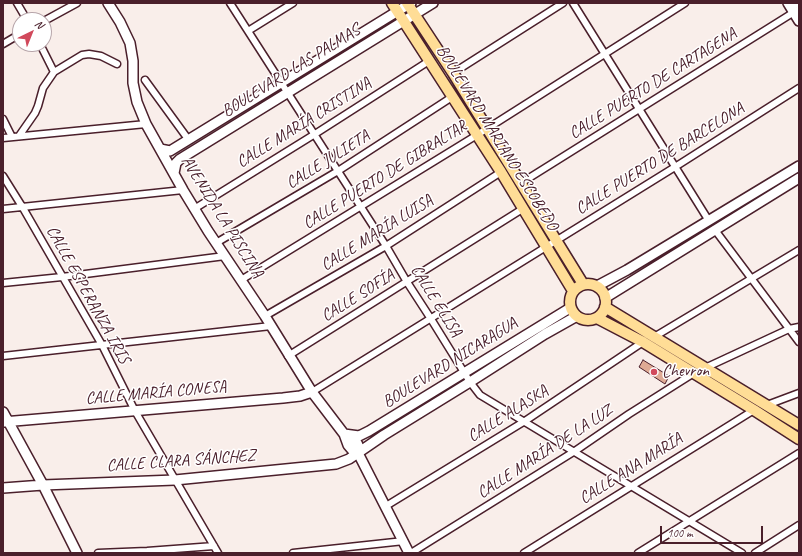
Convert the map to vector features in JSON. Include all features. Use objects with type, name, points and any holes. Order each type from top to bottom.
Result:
[{"type":"main road","name":"BOULEVARD MARIANO ESCOBEDO","points":[[409,4],[414,15],[453,72],[488,128],[583,284]]},
{"type":"main road","name":"BOULEVARD MARIANO ESCOBEDO","points":[[395,7],[524,208],[573,291]]},
{"type":"main road","points":[[597,318],[600,315],[605,302],[604,293],[597,286],[592,284],[583,284],[573,291],[570,299],[570,308],[577,316],[587,320],[597,318],[642,342],[799,439]]},
{"type":"main road","points":[[605,302],[654,337],[799,426]]},
{"type":"street","points":[[17,3],[22,12]]},
{"type":"street","points":[[52,17],[77,3]]},
{"type":"street","name":"AVENIDA LA PISCINA","points":[[108,3],[120,22],[130,43],[133,61],[133,83],[137,102],[146,124],[194,209],[265,316],[288,356],[312,392],[344,434],[356,440],[358,445],[358,453],[410,553]]},
{"type":"street","name":"CALLE ELISA","points":[[230,3],[386,246],[464,373],[484,398],[575,451],[742,553]]},
{"type":"street","points":[[248,31],[294,3]]},
{"type":"street","name":"BOULEVARD LAS PALMAS","points":[[177,161],[432,3]]},
{"type":"street","points":[[453,72],[563,3]]},
{"type":"street","points":[[573,3],[606,54],[708,221]]},
{"type":"street","name":"CALLE PUERTO DE GIBRALTAR","points":[[241,280],[477,135],[685,3]]},
{"type":"street","points":[[788,3],[797,14]]},
{"type":"street","name":"BOULEVARD LAS PALMAS","points":[[170,151],[281,82],[395,7],[409,4]]},
{"type":"street","name":"CALLE PUERTO DE CARTAGENA","points":[[521,183],[797,14]]},
{"type":"street","points":[[3,44],[12,39]]},
{"type":"street","points":[[44,52],[54,72]]},
{"type":"street","points":[[16,136],[35,113],[44,88],[54,72],[82,55],[89,54],[101,56],[117,64]]},
{"type":"street","name":"CALLE MARÍA CRISTINA","points":[[194,209],[429,61]]},
{"type":"street","points":[[145,80],[188,139]]},
{"type":"street","name":"CALLE PUERTO DE BARCELONA","points":[[312,392],[547,247],[799,88]]},
{"type":"street","name":"CALLE JULIETA","points":[[216,243],[338,171],[452,97]]},
{"type":"street","points":[[3,119],[16,136]]},
{"type":"street","points":[[3,138],[146,124]]},
{"type":"street","points":[[160,149],[170,151],[172,158],[177,161],[174,173]]},
{"type":"street","points":[[597,286],[627,270],[799,166]]},
{"type":"street","name":"CALLE MARÍA LUISA","points":[[265,316],[386,246],[501,172]]},
{"type":"street","name":"CALLE ESPERANZA IRIS","points":[[3,176],[102,345],[135,411],[218,553]]},
{"type":"street","points":[[605,302],[799,178]]},
{"type":"street","points":[[3,209],[183,190]]},
{"type":"street","name":"CALLE SOFÍA","points":[[288,356],[524,208]]},
{"type":"street","points":[[716,230],[799,342]]},
{"type":"street","points":[[654,337],[799,250]]},
{"type":"street","points":[[3,283],[225,256]]},
{"type":"street","name":"BOULEVARD NICARAGUA","points":[[344,434],[359,436],[369,431],[570,308]]},
{"type":"street","name":"BOULEVARD NICARAGUA","points":[[358,453],[379,438],[545,334],[577,316]]},
{"type":"street","points":[[3,356],[271,326]]},
{"type":"street","points":[[705,368],[789,329],[799,327]]},
{"type":"street","name":"CALLE ALASKA","points":[[386,506],[524,422],[642,342]]},
{"type":"street","name":"CALLE MARÍA DE LA LUZ","points":[[410,553],[575,451],[629,414],[694,373]]},
{"type":"street","name":"CALLE MARÍA CONESA","points":[[5,422],[288,398],[312,392]]},
{"type":"street","points":[[767,405],[799,393]]},
{"type":"street","name":"CALLE ANA MARÍA","points":[[524,553],[754,410]]},
{"type":"street","points":[[3,412],[5,422],[43,484],[77,553]]},
{"type":"street","name":"CALLE CLARA SÁNCHEZ","points":[[3,488],[43,484],[175,480],[328,466],[343,462],[358,453]]},
{"type":"street","points":[[638,553],[799,453]]},
{"type":"street","points":[[755,553],[799,525]]},
{"type":"street","points":[[293,553],[404,541]]},
{"type":"street","points":[[98,553],[148,552],[214,546]]},
{"type":"building","name":"Chevron","points":[[643,360],[669,376],[665,384],[639,367]]},
{"type":"place","name":"Chevron","points":[[654,372]]}]
